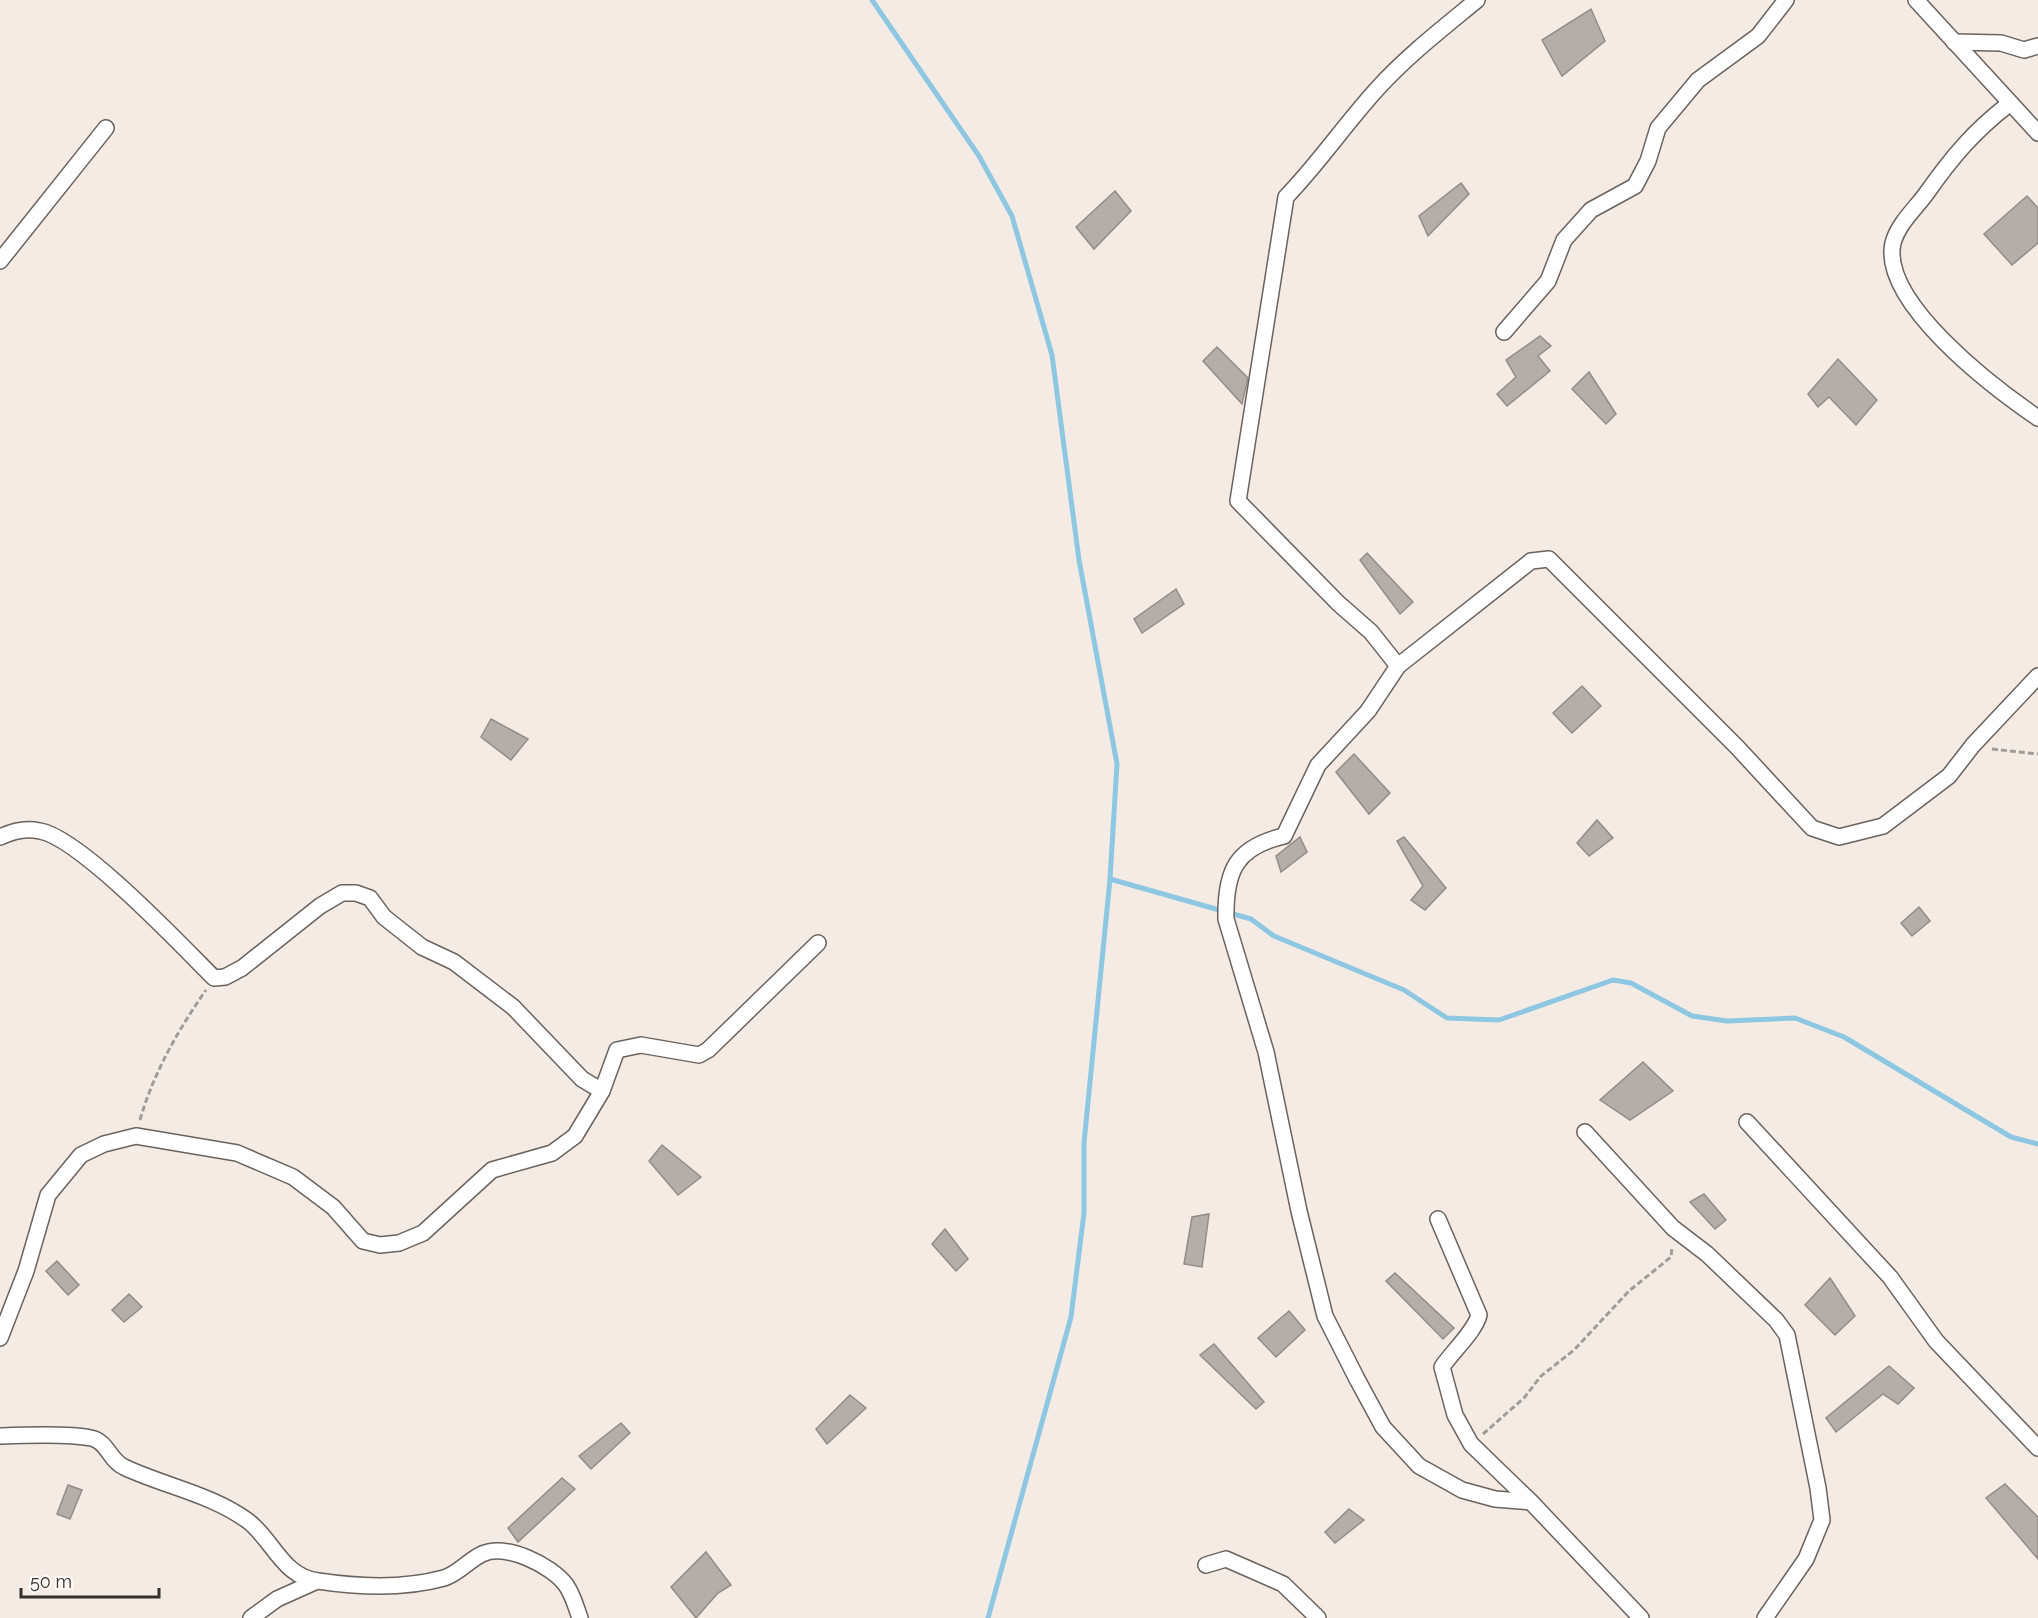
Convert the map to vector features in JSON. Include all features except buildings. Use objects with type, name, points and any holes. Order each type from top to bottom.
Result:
[{"type":"street","points":[[1398,666],[1371,632],[1338,603],[1239,501],[1286,197],[1306,177],[1378,88],[1435,34],[1477,0]]},
{"type":"street","points":[[1504,332],[1548,281],[1564,240],[1591,210],[1635,186],[1647,161],[1658,128],[1698,80],[1758,36],[1786,0]]},
{"type":"street","points":[[1916,0],[2038,133]]},
{"type":"street","points":[[1954,42],[2001,43],[2024,50],[2038,46]]},
{"type":"street","points":[[2009,104],[1980,126],[1951,159],[1899,228],[1893,243],[1893,255],[1904,293],[1932,330],[1948,346],[2038,418]]},
{"type":"street","points":[[0,261],[106,128]]},
{"type":"street","points":[[1531,1502],[1495,1499],[1462,1490],[1419,1466],[1383,1427],[1325,1316],[1299,1211],[1266,1052],[1226,919],[1225,901],[1231,876],[1239,859],[1259,842],[1284,836],[1318,765],[1368,711],[1398,666],[1512,573],[1531,561],[1549,559],[1737,747],[1812,828],[1839,837],[1883,826],[1949,776],[1973,745],[2038,676]]},
{"type":"street","points":[[0,837],[21,829],[42,831],[68,844],[122,889],[214,978],[225,977],[242,968],[320,906],[342,894],[356,893],[370,898],[384,917],[422,946],[454,962],[513,1007],[582,1079],[602,1091]]},
{"type":"street","points":[[0,1338],[26,1271],[48,1195],[81,1155],[104,1144],[135,1137],[237,1153],[293,1177],[333,1207],[363,1241],[380,1245],[399,1243],[423,1233],[492,1170],[552,1153],[575,1136],[602,1091],[617,1050],[641,1045],[699,1055],[708,1050],[818,943]]},
{"type":"street","points":[[1747,1122],[1890,1277],[1936,1341],[2038,1448]]},
{"type":"street","points":[[1585,1132],[1673,1227],[1707,1254],[1776,1320],[1787,1335],[1818,1488],[1822,1520],[1806,1559],[1765,1618]]},
{"type":"street","points":[[1438,1219],[1479,1315],[1476,1327],[1455,1347],[1442,1367],[1455,1415],[1471,1444],[1531,1502],[1636,1617]]},
{"type":"street","points":[[0,1436],[92,1438],[105,1447],[120,1466],[212,1500],[249,1522],[290,1569],[301,1578],[375,1585],[446,1578],[482,1554],[498,1549],[515,1551],[558,1576],[566,1585],[580,1618]]},
{"type":"street","points":[[1206,1565],[1226,1559],[1282,1584],[1318,1618]]},
{"type":"street","points":[[251,1618],[277,1599],[317,1581]]},
{"type":"path","points":[[1973,745],[2038,754]]},
{"type":"path","points":[[135,1137],[145,1103],[173,1041],[214,978]]},
{"type":"path","points":[[1471,1444],[1511,1412],[1541,1376],[1574,1350],[1629,1291],[1671,1257],[1673,1227]]},
{"type":"waterway","points":[[872,0],[979,156],[1012,216],[1052,355],[1079,560],[1117,764],[1110,879],[1084,1143],[1084,1213],[1071,1317],[988,1618]]},
{"type":"waterway","points":[[1110,879],[1251,919],[1274,936],[1404,990],[1447,1018],[1499,1020],[1613,980],[1631,983],[1692,1016],[1727,1021],[1795,1018],[1844,1037],[2011,1137],[2038,1144]]}]
